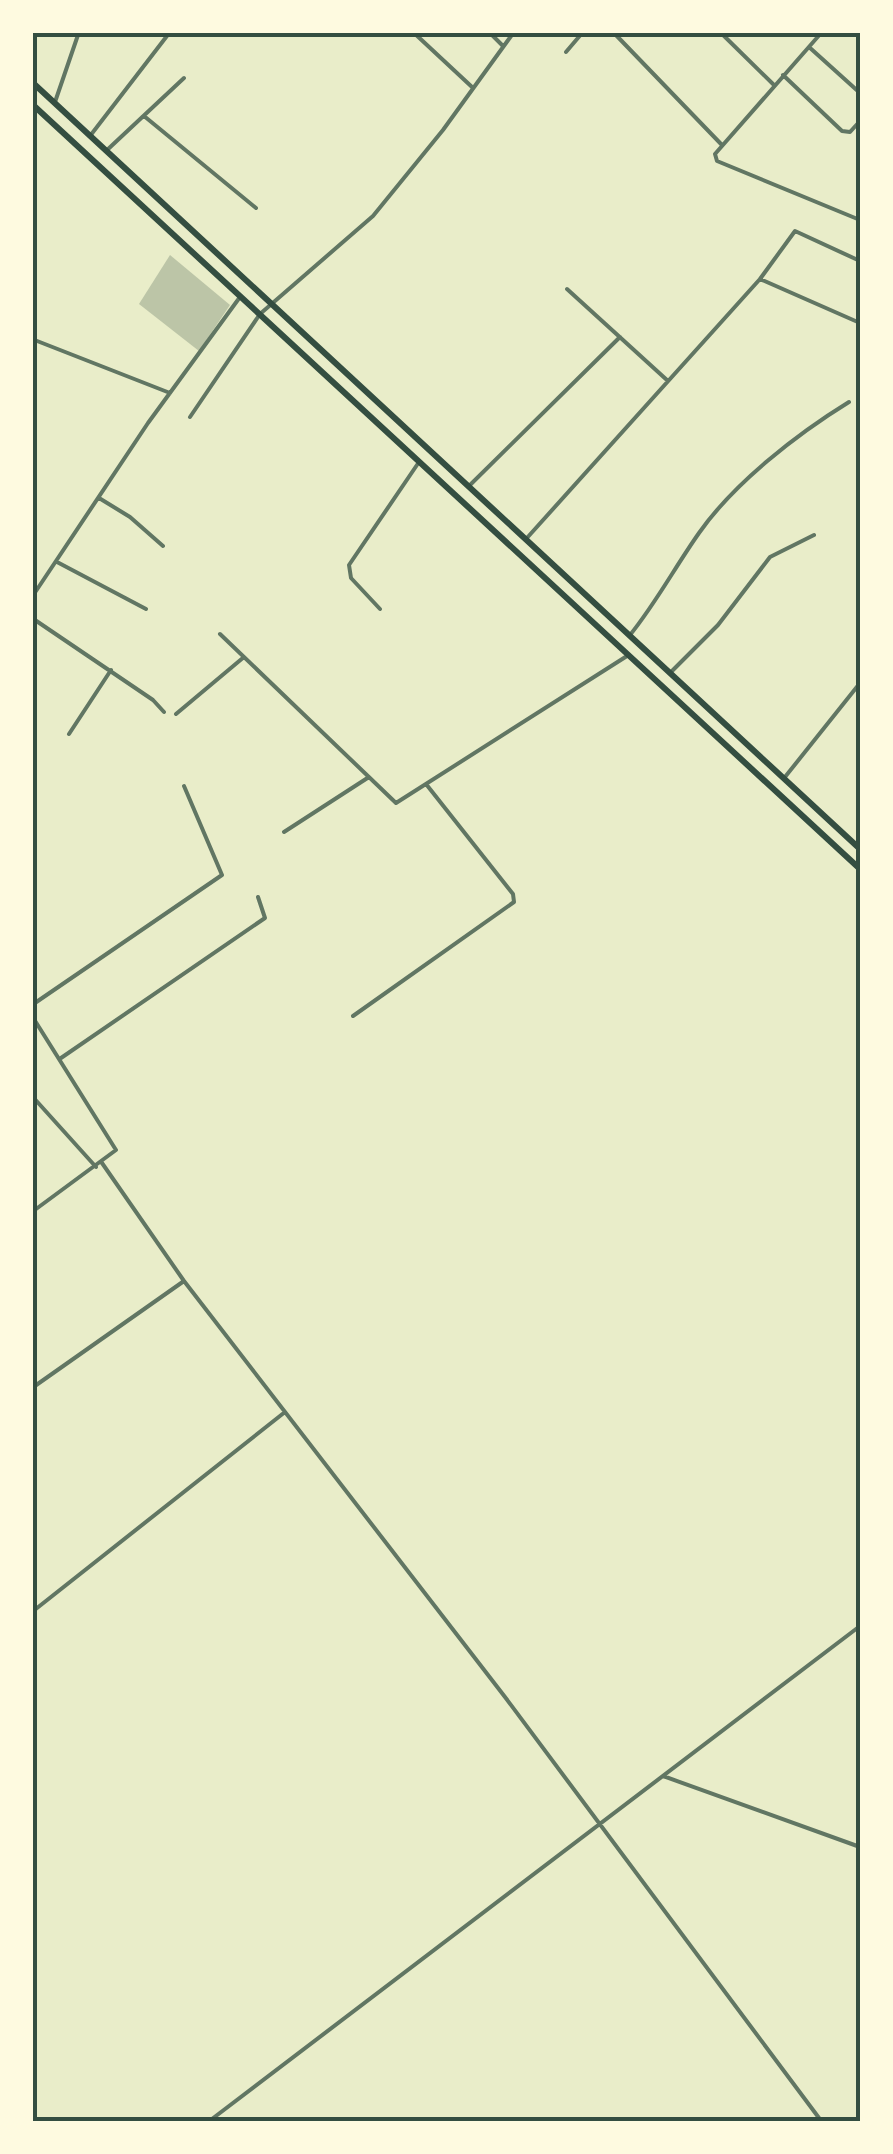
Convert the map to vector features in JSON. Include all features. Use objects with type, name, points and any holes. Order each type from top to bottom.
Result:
[{"type":"highway","points":[[32,82],[859,845]]},
{"type":"highway","points":[[32,104],[860,869]]},
{"type":"highway","points":[[606,635],[617,623]]},
{"type":"street","points":[[55,102],[79,32]]},
{"type":"street","points":[[90,136],[170,32]]},
{"type":"street","points":[[413,32],[473,88]]},
{"type":"street","points":[[489,32],[502,46]]},
{"type":"street","points":[[190,418],[260,314],[373,216],[514,32]]},
{"type":"street","points":[[566,52],[582,32]]},
{"type":"street","points":[[612,32],[721,144]]},
{"type":"street","points":[[720,32],[774,85]]},
{"type":"street","points":[[820,33],[715,154],[718,162],[859,218]]},
{"type":"street","points":[[808,47],[860,93]]},
{"type":"street","points":[[783,75],[842,131],[850,132],[860,121]]},
{"type":"street","points":[[106,151],[184,78]]},
{"type":"street","points":[[144,116],[256,208]]},
{"type":"street","points":[[526,539],[760,279],[795,231],[860,261]]},
{"type":"street","points":[[760,279],[860,323]]},
{"type":"street","points":[[567,289],[668,380]]},
{"type":"street","points":[[32,597],[170,392],[240,297]]},
{"type":"street","points":[[469,486],[620,337]]},
{"type":"street","points":[[32,338],[170,392]]},
{"type":"street","points":[[630,635],[717,510],[805,429],[849,402]]},
{"type":"street","points":[[380,609],[352,578],[350,564],[419,462]]},
{"type":"street","points":[[99,498],[130,517],[164,546]]},
{"type":"street","points":[[670,673],[718,625],[770,557],[814,535]]},
{"type":"street","points":[[57,562],[146,609]]},
{"type":"street","points":[[32,618],[111,670],[164,712]]},
{"type":"street","points":[[220,634],[396,802],[627,656]]},
{"type":"street","points":[[176,714],[244,656]]},
{"type":"street","points":[[69,734],[111,670]]},
{"type":"street","points":[[784,778],[860,684]]},
{"type":"street","points":[[284,832],[368,777]]},
{"type":"street","points":[[353,1016],[514,902],[513,894],[426,784]]},
{"type":"street","points":[[32,1004],[222,875],[184,786]]},
{"type":"street","points":[[61,1058],[265,918],[258,898]]},
{"type":"street","points":[[32,1016],[116,1148],[102,1163],[32,1212]]},
{"type":"street","points":[[32,1096],[96,1167]]},
{"type":"street","points":[[102,1163],[184,1282],[599,1822],[822,2122]]},
{"type":"street","points":[[32,1388],[184,1282]]},
{"type":"street","points":[[32,1612],[285,1412]]},
{"type":"street","points":[[208,2122],[860,1626]]},
{"type":"street","points":[[662,1775],[860,1847]]},
{"type":"building","points":[[170,255],[230,305],[199,351],[139,304]]}]
